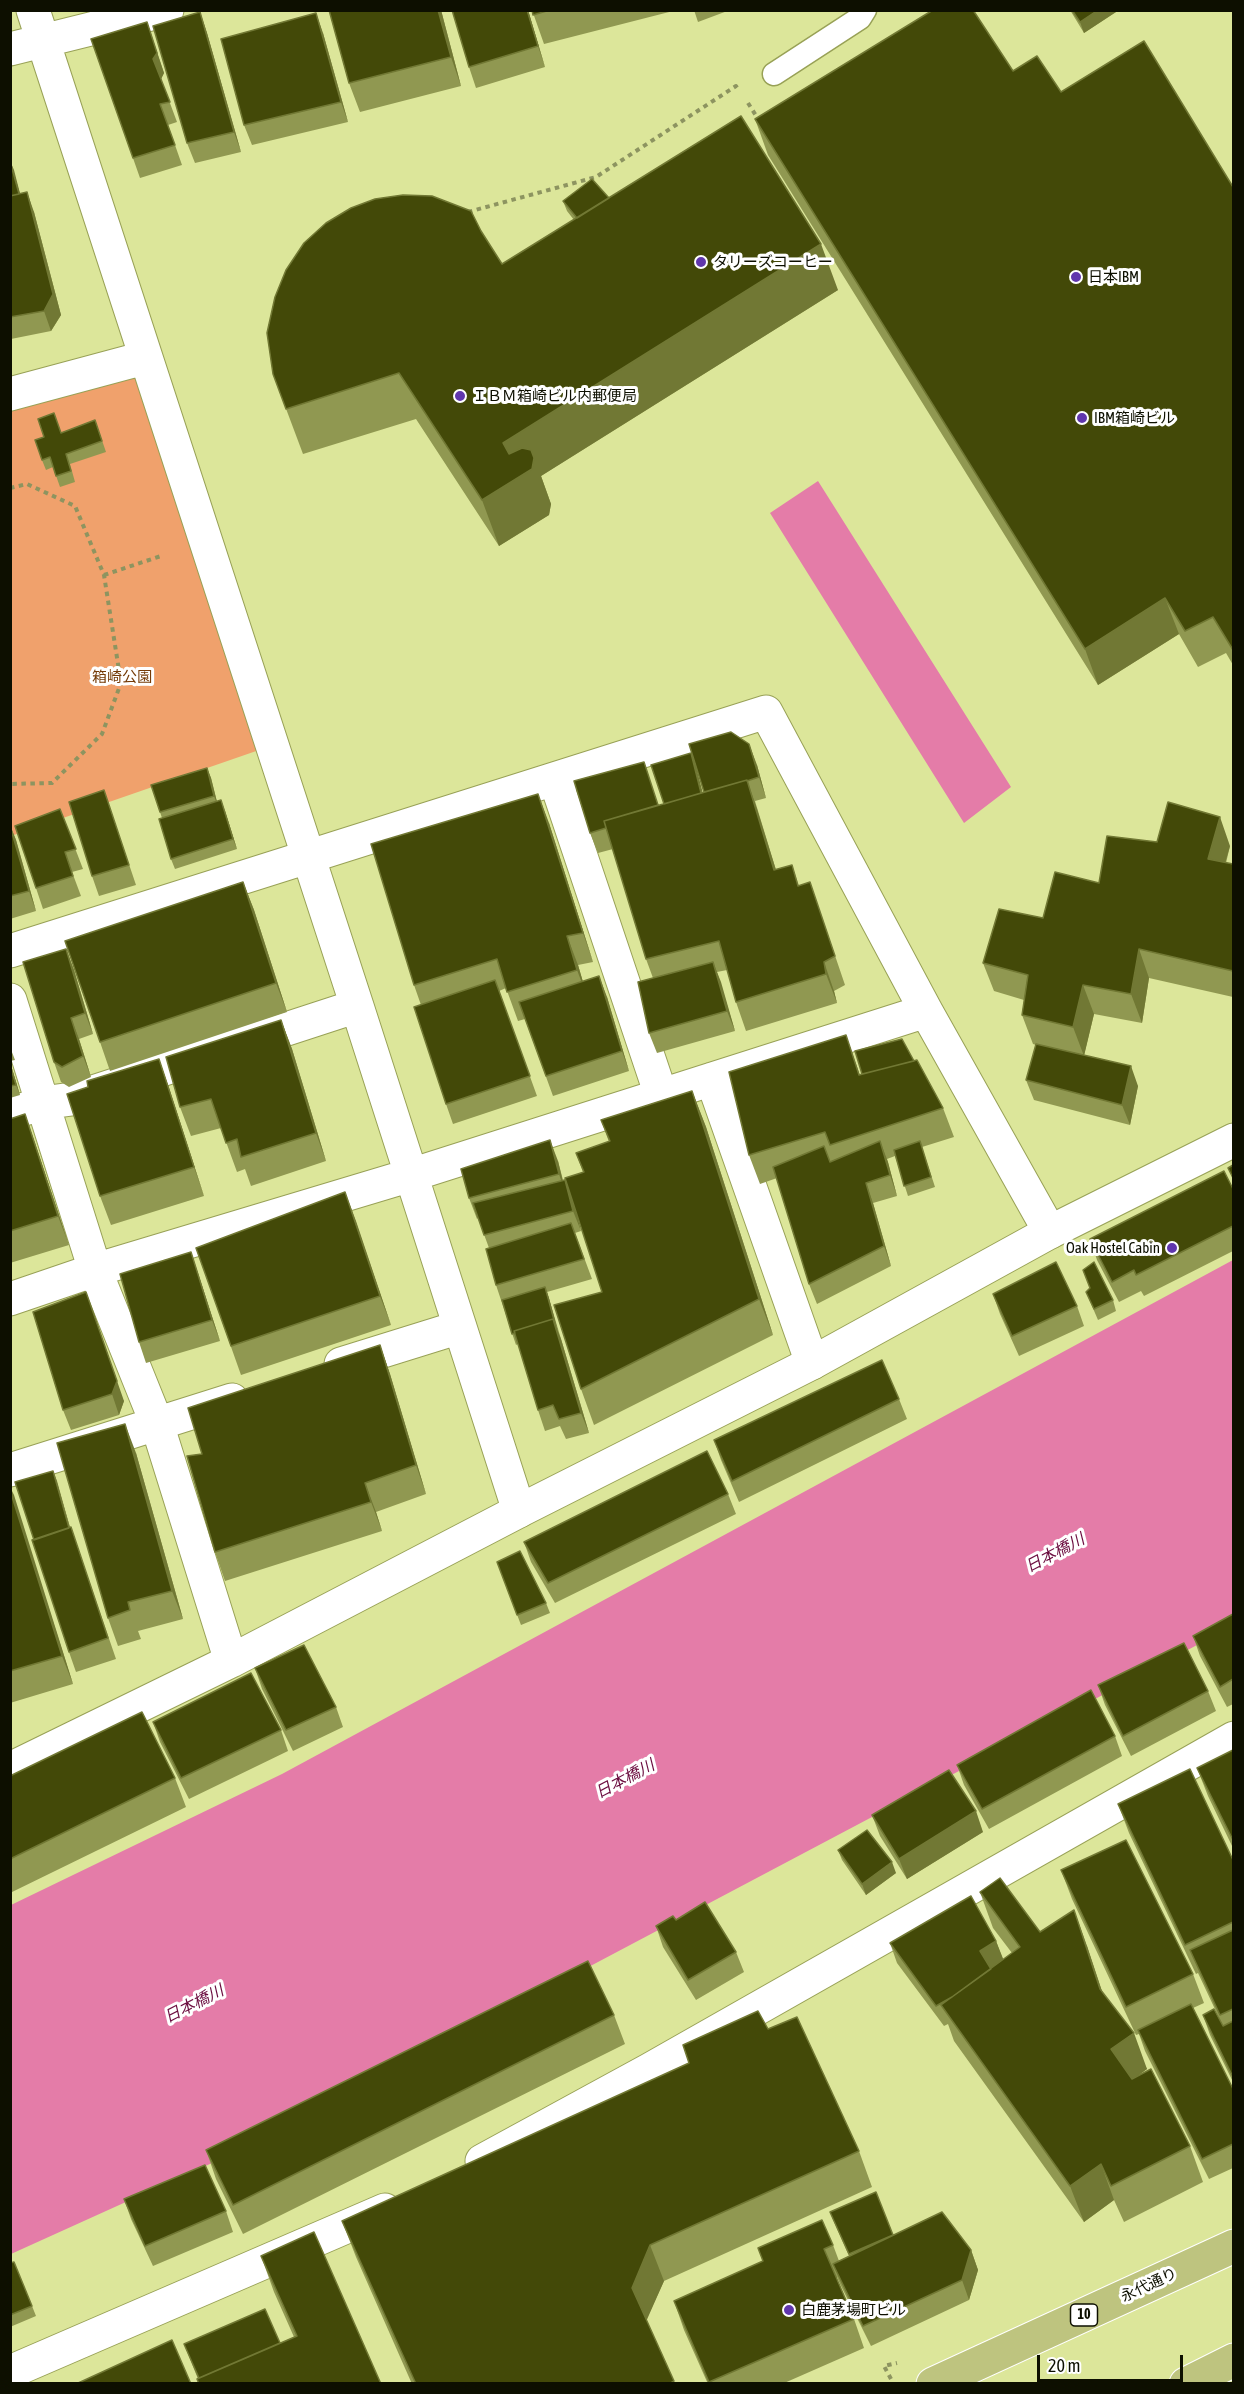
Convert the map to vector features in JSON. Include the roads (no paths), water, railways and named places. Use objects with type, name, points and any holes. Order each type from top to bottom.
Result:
[{"type":"main road","name":"永代通り","points":[[933,2384],[1233,2246]]},
{"type":"main road","points":[[1186,2384],[1233,2360]]},
{"type":"street","points":[[10,49],[38,26],[167,10]]},
{"type":"street","points":[[38,26],[519,1511]]},
{"type":"street","points":[[10,394],[144,358]]},
{"type":"street","points":[[10,951],[766,712],[926,1011],[1050,1232]]},
{"type":"street","points":[[555,779],[661,1095]]},
{"type":"street","points":[[10,1000],[95,1270],[157,1424],[231,1661]]},
{"type":"street","points":[[10,1114],[42,1103],[72,1099],[357,1006]]},
{"type":"street","points":[[10,1299],[95,1270],[411,1175],[926,1011]]},
{"type":"street","points":[[712,1079],[812,1363]]},
{"type":"street","points":[[10,1769],[231,1661],[519,1511],[812,1363],[1050,1232],[1233,1140]]},
{"type":"street","points":[[312,1374],[460,1327]]},
{"type":"street","points":[[10,1470],[256,1392]]},
{"type":"street","points":[[460,2173],[649,2070],[1233,1738]]},
{"type":"street","points":[[10,2372],[407,2201]]},
{"type":"lane","points":[[774,74],[860,18],[865,10]]},
{"type":"water","points":[[818,481],[1011,787],[964,823],[770,513]]},
{"type":"water","name":"日本橋川","points":[[1233,1260],[1233,1626],[254,2144],[11,2254],[11,1905],[282,1774]]},
{"type":"place","name":"タリーズコーヒー","points":[[701,262]]},
{"type":"place","name":"日本IBM","points":[[1076,277]]},
{"type":"place","name":"ＩＢＭ箱崎ビル内郵便局","points":[[460,396]]},
{"type":"place","name":"IBM箱崎ビル","points":[[1082,418]]},
{"type":"place","name":"Oak Hostel Cabin","points":[[1172,1248]]},
{"type":"place","name":"白鹿茅場町ビル","points":[[789,2310]]},
{"type":"park label","name":"箱崎公園","points":[[122,677]]}]
